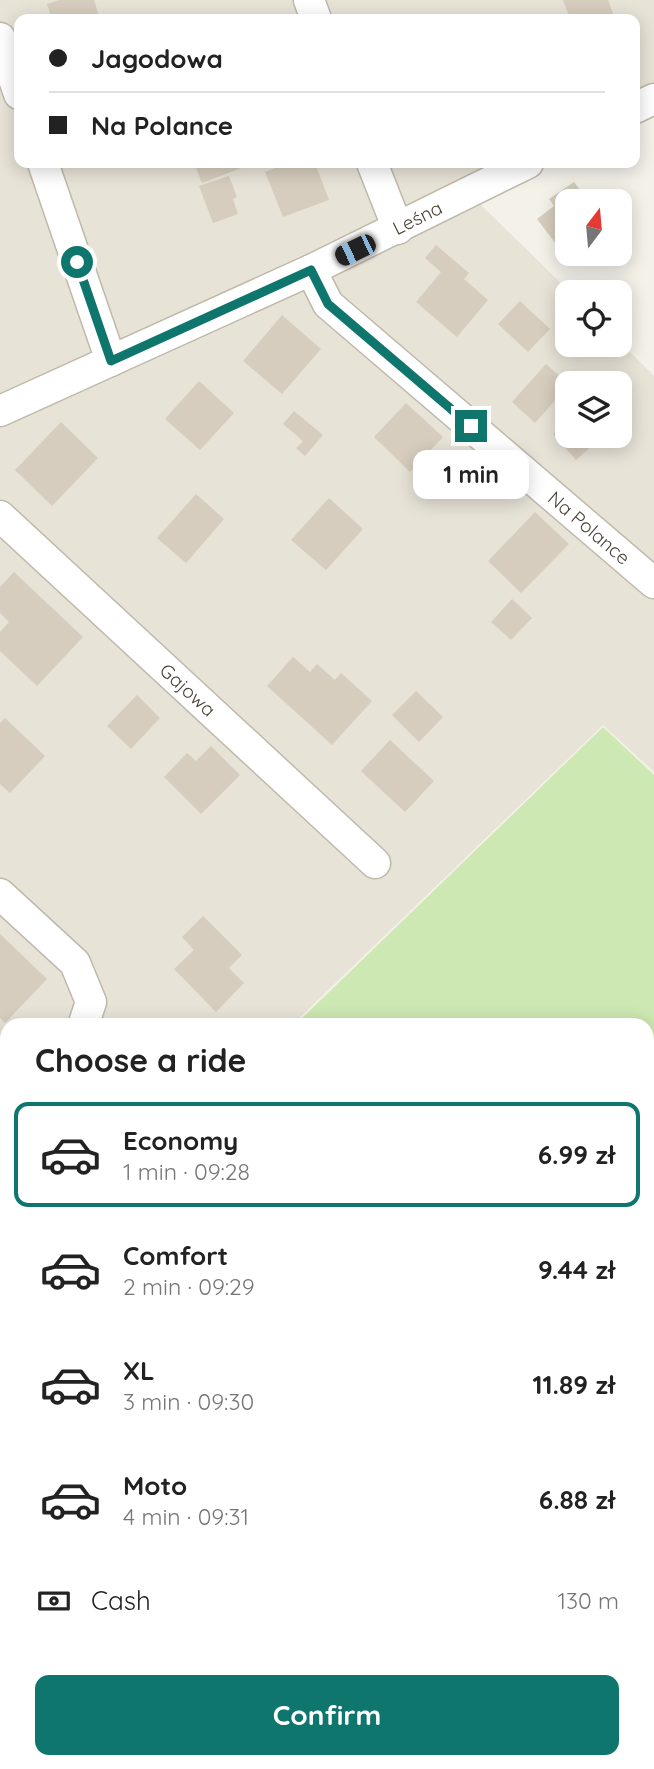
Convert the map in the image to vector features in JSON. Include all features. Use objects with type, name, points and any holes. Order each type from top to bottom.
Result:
[{"type":"street","points":[[0,38],[14,79]]},
{"type":"street","points":[[45,168],[111,361]]},
{"type":"street","points":[[374,168],[398,229]]},
{"type":"street","name":"Leśna","points":[[0,411],[311,270],[518,168]]},
{"type":"street","name":"Na Polance","points":[[311,270],[328,304],[654,583]]},
{"type":"street","name":"Gajowa","points":[[0,516],[375,863]]},
{"type":"street","points":[[0,894],[75,963],[91,1002],[86,1018]]},
{"type":"shaded area","points":[[0,0],[654,0],[654,104],[640,111],[640,14],[14,14],[14,168],[529,168],[473,197],[558,280],[555,280],[555,357],[632,357],[632,354],[654,376],[654,772],[603,725],[299,1018],[0,1018]]},
{"type":"green space","points":[[603,727],[654,775],[654,1018],[302,1018]]},
{"type":"building","points":[[59,0],[94,0],[98,14],[50,14],[47,4]]},
{"type":"building","points":[[563,0],[608,0],[613,14],[568,14]]},
{"type":"building","points":[[196,168],[241,168],[202,183]]},
{"type":"building","points":[[275,168],[317,168],[329,200],[283,217],[265,172]]},
{"type":"building","points":[[229,176],[237,197],[233,199],[238,214],[213,223],[199,186]]},
{"type":"building","points":[[574,182],[579,189],[564,189]]},
{"type":"building","points":[[555,195],[555,243],[537,219],[554,206],[549,199]]},
{"type":"building","points":[[436,245],[469,273],[464,279],[488,300],[457,337],[416,302],[441,272],[425,258]]},
{"type":"building","points":[[520,301],[550,329],[528,352],[498,324]]},
{"type":"building","points":[[282,315],[321,349],[282,394],[243,361]]},
{"type":"building","points":[[546,364],[555,372],[555,400],[535,423],[512,402]]},
{"type":"building","points":[[199,381],[234,413],[200,450],[165,419]]},
{"type":"building","points":[[406,403],[443,437],[410,472],[374,437]]},
{"type":"building","points":[[294,411],[323,435],[305,456],[296,448],[303,441],[283,424]]},
{"type":"building","points":[[61,422],[98,458],[52,506],[15,470]]},
{"type":"building","points":[[565,448],[590,448],[576,460]]},
{"type":"building","points":[[196,494],[224,519],[186,563],[157,538]]},
{"type":"building","points":[[329,498],[363,529],[326,570],[291,540]]},
{"type":"building","points":[[535,512],[569,544],[521,593],[488,561]]},
{"type":"building","points":[[14,572],[83,637],[37,686],[0,651],[0,632],[9,622],[0,613],[0,587]]},
{"type":"building","points":[[512,599],[532,618],[511,640],[491,622]]},
{"type":"building","points":[[293,657],[310,672],[317,664],[335,680],[341,673],[372,701],[332,745],[267,686]]},
{"type":"building","points":[[416,691],[443,717],[419,742],[392,715]]},
{"type":"building","points":[[137,695],[160,718],[131,749],[107,726]]},
{"type":"building","points":[[5,718],[45,756],[10,793],[0,784],[0,723]]},
{"type":"building","points":[[390,740],[434,781],[405,812],[361,771]]},
{"type":"building","points":[[211,746],[240,775],[201,814],[164,777],[187,753],[196,761]]},
{"type":"building","points":[[203,916],[242,955],[229,968],[244,983],[216,1012],[174,969],[194,950],[182,937]]},
{"type":"building","points":[[0,934],[47,979],[10,1018],[0,1018]]},
{"type":"route","points":[[77,262],[111,361],[311,270],[328,304],[471,426]]}]
